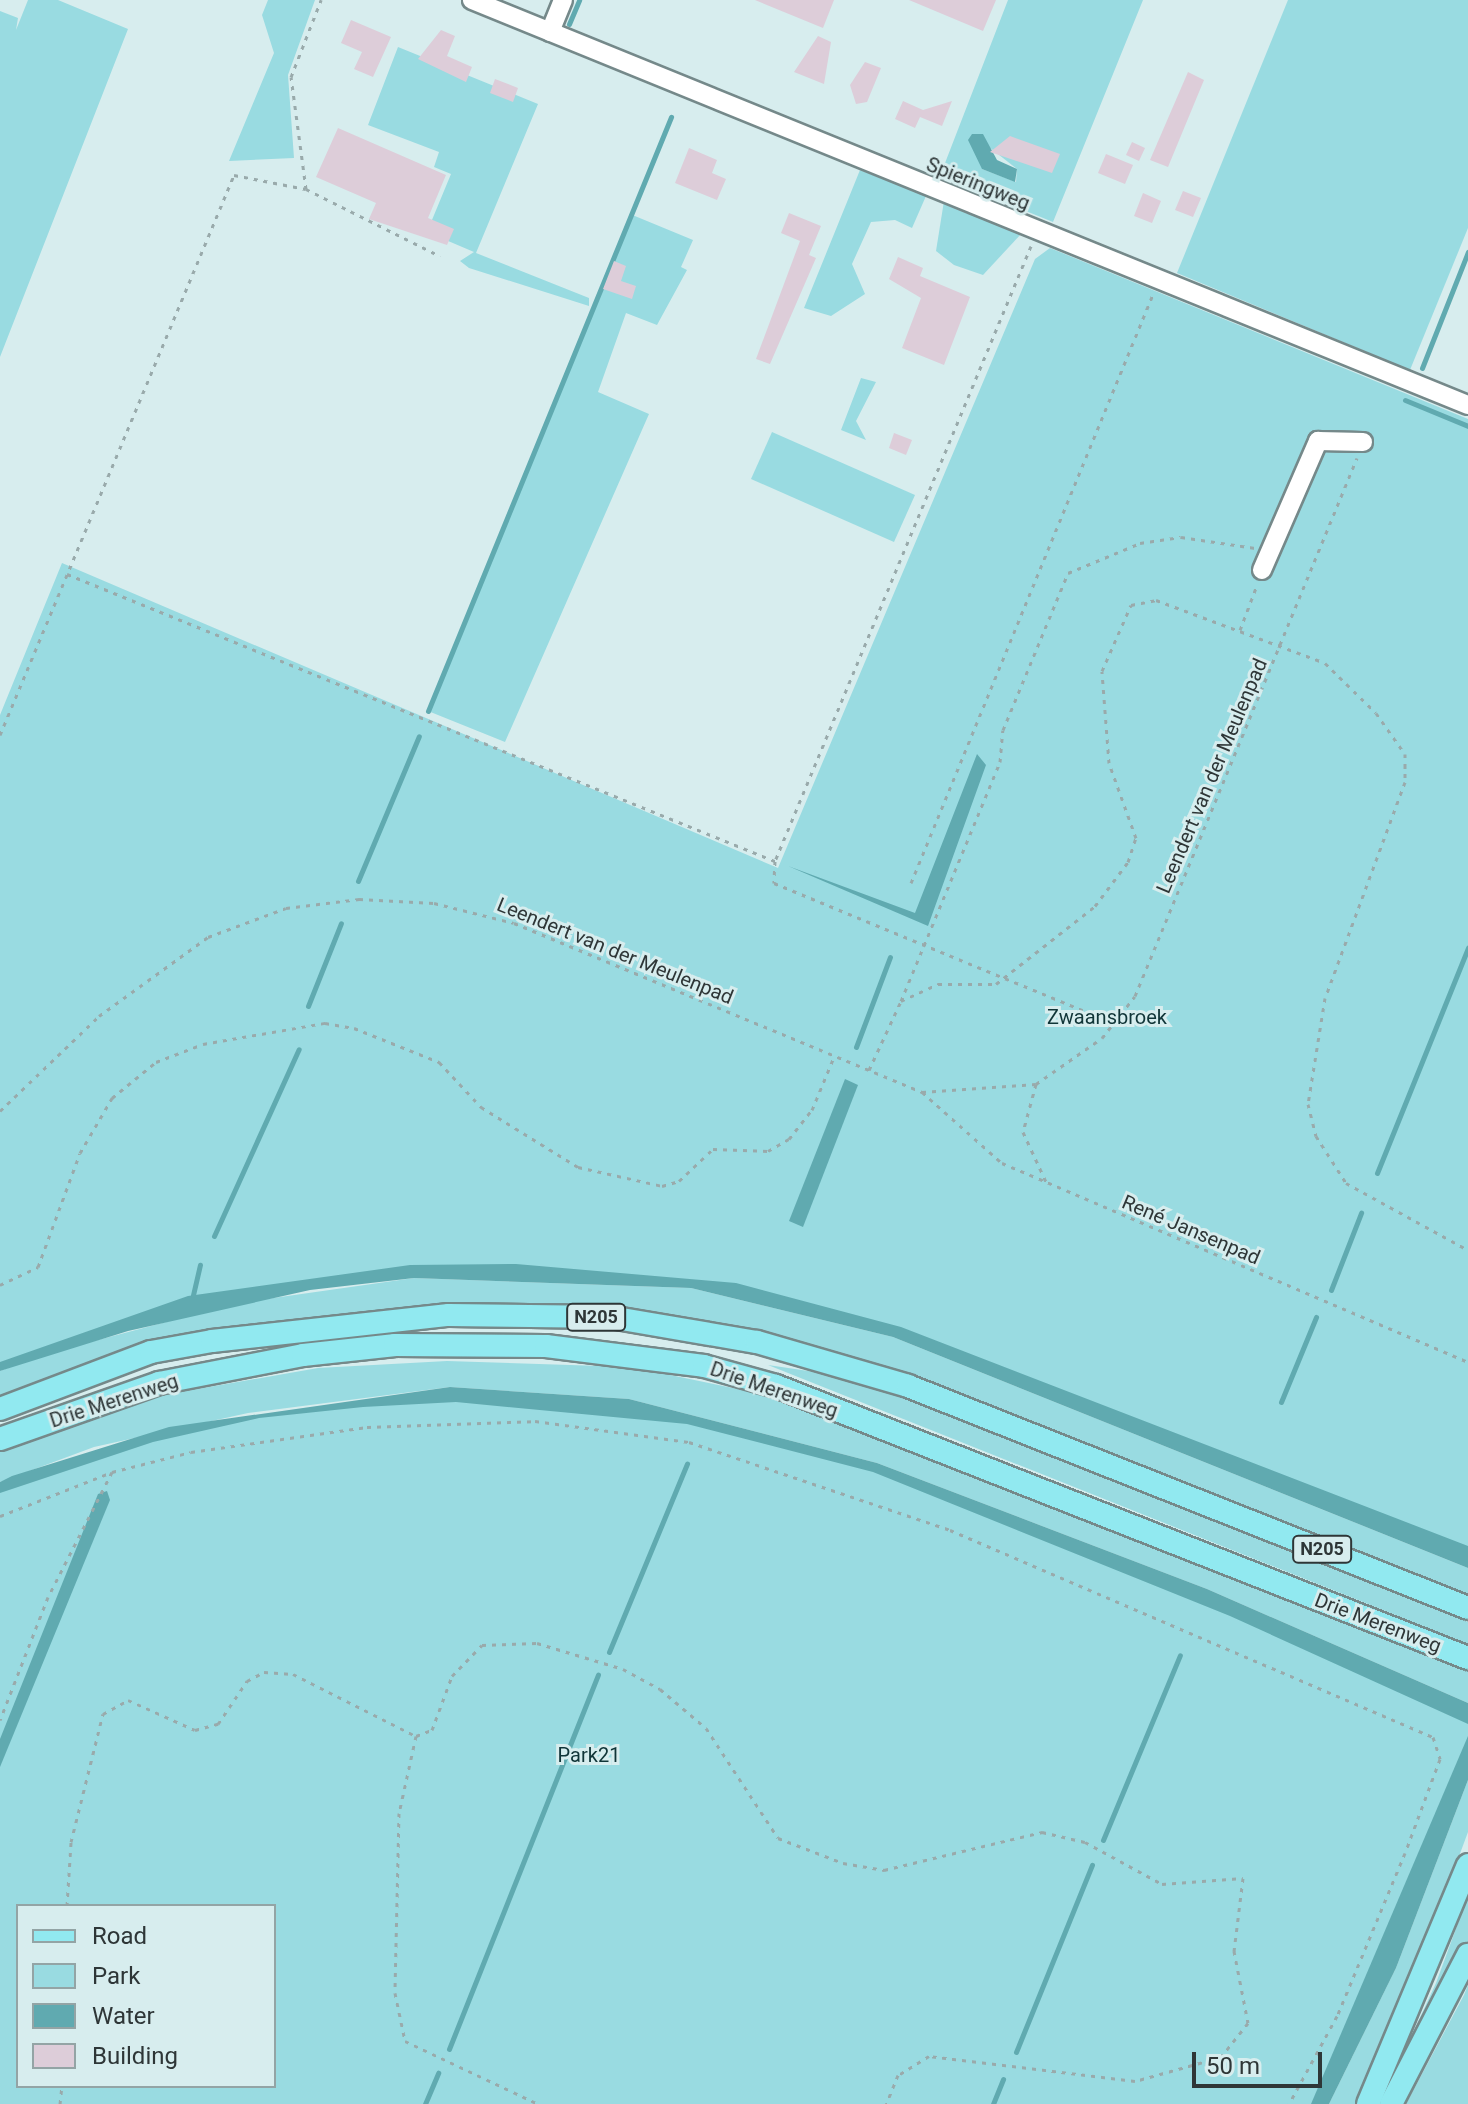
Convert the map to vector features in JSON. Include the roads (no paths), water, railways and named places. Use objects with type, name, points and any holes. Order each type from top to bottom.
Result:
[{"type":"main road","name":"Drie Merenweg","points":[[0,1409],[151,1352],[212,1341],[436,1316],[610,1317],[757,1342],[908,1386],[1468,1608]]},
{"type":"main road","name":"Drie Merenweg","points":[[0,1439],[159,1383],[303,1355],[395,1345],[546,1346],[704,1366],[776,1386],[1468,1658]]},
{"type":"main road","points":[[1368,2104],[1468,1865]]},
{"type":"main road","points":[[1391,2104],[1468,1955]]},
{"type":"street","name":"Spieringweg","points":[[472,0],[1036,231],[1157,284],[1468,405]]},
{"type":"street","points":[[550,32],[563,0]]},
{"type":"street","points":[[1262,570],[1318,441],[1363,442]]},
{"type":"water","points":[[972,134],[983,134],[997,160],[1017,169],[1015,182],[982,169],[968,140]]},
{"type":"water","points":[[977,754],[986,765],[928,926],[788,866],[915,913]]},
{"type":"water","points":[[845,1079],[858,1085],[803,1227],[789,1221]]},
{"type":"water","points":[[516,1264],[736,1283],[901,1327],[1468,1546],[1468,1568],[893,1337],[691,1288],[414,1278],[310,1290],[128,1331],[0,1371],[0,1362],[188,1296],[410,1265]]},
{"type":"water","points":[[450,1387],[629,1399],[877,1463],[1207,1589],[1468,1703],[1468,1724],[1230,1616],[873,1472],[687,1424],[456,1402],[363,1407],[259,1418],[153,1442],[0,1493],[0,1482],[12,1476],[169,1427]]},
{"type":"water","points":[[107,1491],[110,1500],[0,1767],[0,1739],[98,1494]]},
{"type":"water","points":[[1468,1736],[1468,1780],[1396,1968],[1329,2104],[1311,2104]]},
{"type":"waterway","points":[[569,24],[579,0]]},
{"type":"waterway","points":[[428,711],[671,117]]},
{"type":"waterway","points":[[1422,368],[1468,252]]},
{"type":"waterway","points":[[1405,400],[1468,426]]},
{"type":"waterway","points":[[358,881],[419,736]]},
{"type":"waterway","points":[[308,1006],[341,923]]},
{"type":"waterway","points":[[1377,1173],[1468,948]]},
{"type":"waterway","points":[[856,1047],[890,957]]},
{"type":"waterway","points":[[214,1236],[299,1049]]},
{"type":"waterway","points":[[1331,1290],[1361,1213]]},
{"type":"waterway","points":[[193,1295],[200,1265]]},
{"type":"waterway","points":[[1281,1402],[1316,1317]]},
{"type":"waterway","points":[[609,1652],[687,1464]]},
{"type":"waterway","points":[[1103,1840],[1180,1655]]},
{"type":"waterway","points":[[449,2049],[598,1675]]},
{"type":"waterway","points":[[1016,2052],[1092,1865]]},
{"type":"waterway","points":[[425,2104],[438,2073]]},
{"type":"waterway","points":[[993,2104],[1003,2079]]},
{"type":"park label","name":"Zwaansbroek","points":[[1107,1017]]},
{"type":"park label","name":"Park21","points":[[589,1755]]}]
